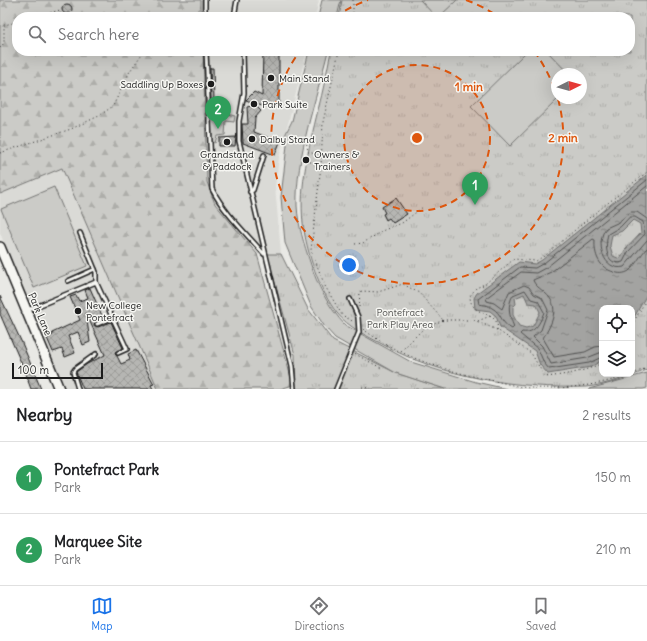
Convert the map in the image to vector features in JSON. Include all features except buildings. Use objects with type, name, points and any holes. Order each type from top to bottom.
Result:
[{"type":"main road","name":"Park Lane","points":[[0,248],[60,389]]},
{"type":"lane","points":[[205,0],[205,12]]},
{"type":"lane","points":[[235,12],[237,0]]},
{"type":"lane","points":[[206,56],[212,189],[220,204],[241,230],[265,254]]},
{"type":"lane","points":[[243,56],[244,92],[239,121],[239,134],[250,192],[292,366],[294,389]]},
{"type":"lane","points":[[250,192],[253,190],[264,155]]},
{"type":"lane","points":[[80,233],[95,269],[97,278],[96,282],[126,349],[118,353]]},
{"type":"lane","points":[[68,281],[95,269]]},
{"type":"lane","points":[[27,311],[96,282]]},
{"type":"lane","points":[[336,389],[360,326],[350,299]]},
{"type":"lane","points":[[97,324],[112,318]]},
{"type":"lane","points":[[78,389],[73,372],[96,354]]},
{"type":"path","points":[[353,0],[353,12]]},
{"type":"path","points":[[195,12],[205,5]]},
{"type":"path","points":[[53,12],[60,10]]},
{"type":"path","points":[[0,48],[4,43],[4,25],[12,23]]},
{"type":"path","points":[[0,153],[71,129],[99,116],[113,106],[128,76],[141,56]]},
{"type":"path","points":[[338,56],[323,122],[321,163],[311,250],[325,286],[342,315],[400,352],[442,368],[530,388],[569,388],[595,385],[621,377]]},
{"type":"path","points":[[306,140],[308,152],[321,155]]},
{"type":"path","points":[[310,162],[321,163]]},
{"type":"path","points":[[497,330],[496,322],[490,316],[474,309],[471,304],[470,296],[476,288],[485,284],[514,259],[536,261],[547,254],[589,218],[647,172]]},
{"type":"path","points":[[355,244],[363,243],[384,230],[402,223],[423,207]]},
{"type":"path","points":[[356,313],[359,310],[360,292],[378,292],[402,284],[419,292],[444,320]]},
{"type":"path","points":[[635,320],[647,298]]},
{"type":"path","points":[[477,321],[490,316]]},
{"type":"path","points":[[400,352],[424,328],[444,320],[477,321],[497,330],[531,353],[545,377],[565,375],[592,368],[599,364]]},
{"type":"path","points":[[351,352],[383,369]]},
{"type":"path","points":[[635,372],[647,368]]},
{"type":"path","points":[[362,387],[374,389]]},
{"type":"shaded area","points":[[201,0],[319,0],[316,12],[201,12]]},
{"type":"shaded area","points":[[203,56],[306,56],[279,158],[275,186],[281,254],[257,254],[215,204],[207,182]]},
{"type":"shaded area","name":"New College Pontefract","points":[[62,168],[158,389],[65,389],[0,233],[0,194]]},
{"type":"green space","points":[[0,0],[201,0],[201,12],[12,12],[12,56],[203,56],[207,182],[215,204],[257,254],[293,385],[280,389],[158,389],[62,168],[0,194]]},
{"type":"green space","points":[[322,0],[341,0],[338,12],[319,12]]},
{"type":"green space","name":"Pontefract Park Play Area","points":[[342,0],[647,0],[647,370],[635,374],[635,305],[599,305],[599,377],[626,377],[586,387],[534,386],[481,379],[454,373],[405,355],[370,338],[352,327],[341,318],[325,294],[315,271],[307,246],[303,223],[302,195],[311,138],[330,56],[635,56],[635,12],[340,12]]},
{"type":"green space","points":[[420,0],[457,0],[444,12],[431,12]]},
{"type":"green space","points":[[308,56],[327,56],[299,168],[297,206],[300,227],[316,279],[324,296],[339,318],[345,325],[411,362],[476,382],[507,389],[445,389],[396,373],[335,338],[325,327],[311,306],[285,243],[281,197],[287,145],[285,139],[286,133],[292,121]]},
{"type":"green space","points":[[522,56],[552,56],[563,68],[551,68],[551,104],[553,104],[510,146],[471,106]]},
{"type":"green space","points":[[209,101],[220,101],[220,112],[235,116],[234,122],[226,121],[225,135],[217,136],[215,143],[210,140]]},
{"type":"green space","points":[[54,187],[87,266],[34,288],[1,209]]},
{"type":"green space","points":[[267,254],[281,254],[308,309],[333,341],[396,373],[445,389],[296,389],[295,355]]},
{"type":"green space","points":[[647,373],[647,388],[589,389],[635,377]]},
{"type":"water","points":[[647,175],[647,294],[635,316],[635,305],[599,305],[599,362],[591,367],[548,374],[540,365],[535,351],[500,327],[496,316],[490,311],[475,309],[474,298],[477,293],[519,262],[535,264],[542,260]],"holes":[[[633,220],[640,224],[641,233],[625,250],[620,259],[613,256],[610,246],[612,235],[622,231]],[[524,294],[528,303],[536,304],[540,312],[533,326],[526,328],[519,326],[513,315],[513,307],[516,304],[515,298]]]},
{"type":"place","name":"Main Stand","points":[[271,78]]},
{"type":"place","name":"Saddling Up Boxes","points":[[211,84]]},
{"type":"place","name":"Park Suite","points":[[254,104]]},
{"type":"place","name":"Marquee Site","points":[[218,129]]},
{"type":"place","name":"Dalby Stand","points":[[252,139]]},
{"type":"place","name":"Grandstand & Paddock","points":[[227,142]]},
{"type":"place","name":"Owners & Trainers","points":[[306,160]]},
{"type":"place","name":"Pontefract Park","points":[[475,205]]},
{"type":"place","name":"New College Pontefract","points":[[78,311]]}]
